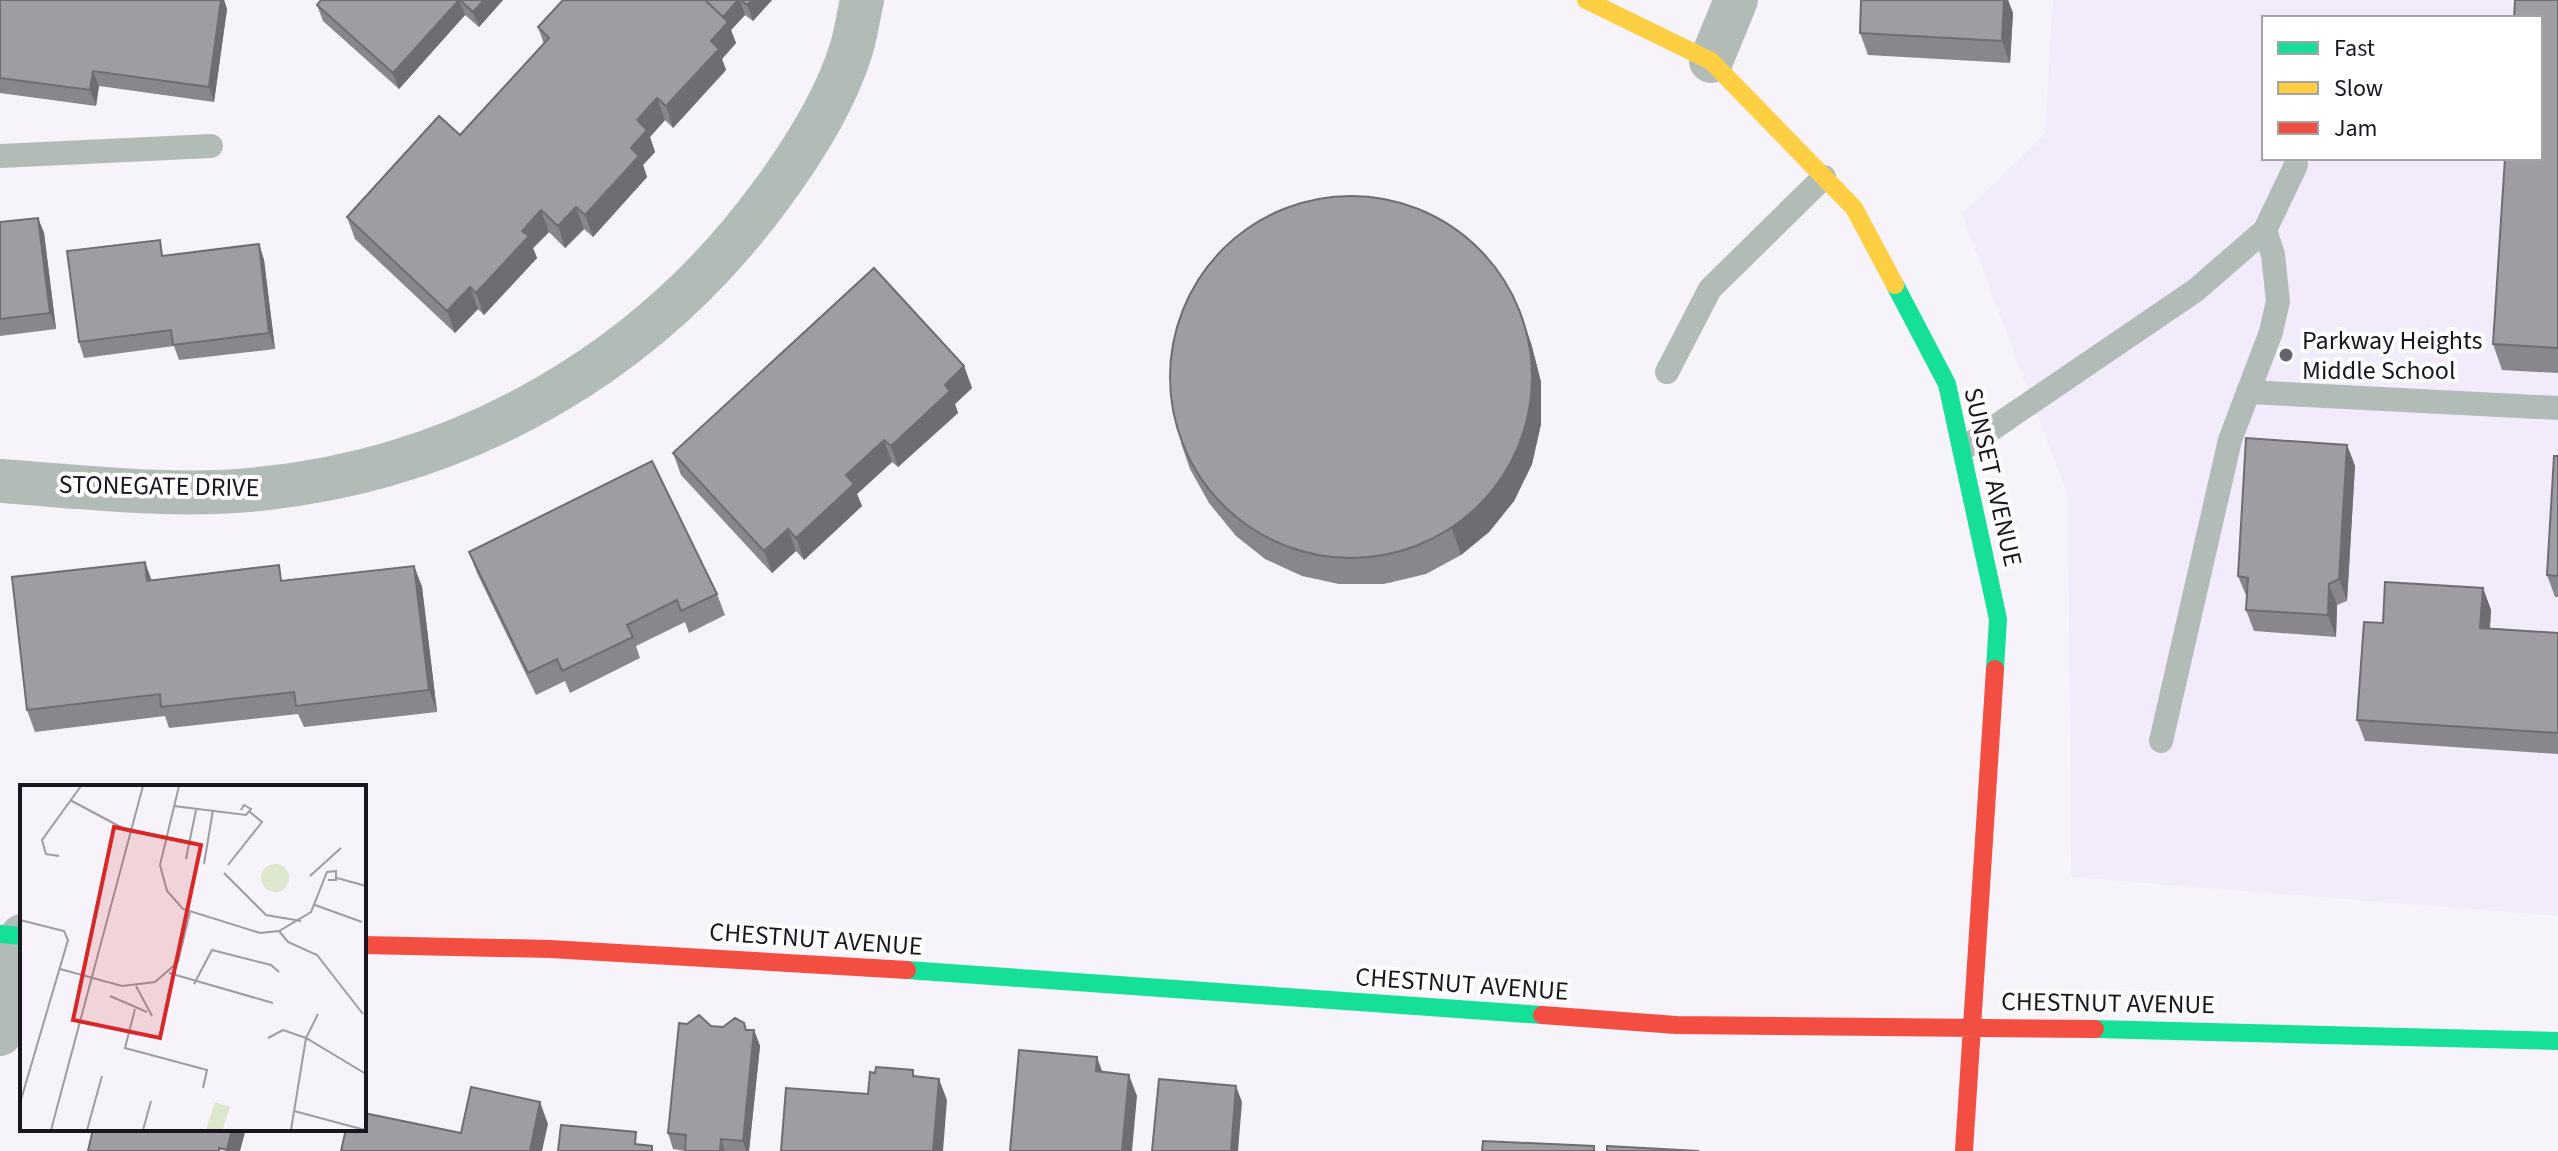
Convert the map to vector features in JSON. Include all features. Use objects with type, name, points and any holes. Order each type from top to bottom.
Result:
[{"type":"main road","name":"SUNSET AVENUE","points":[[1586,0],[1711,61],[1854,208],[1947,384],[1964,448],[1998,619],[1964,1151]]},
{"type":"main road","points":[[0,934],[20,936]]},
{"type":"main road","name":"CHESTNUT AVENUE","points":[[366,945],[550,949],[775,961],[1676,1025],[1972,1027],[2558,1041]]},
{"type":"street","name":"STONEGATE DRIVE","points":[[0,481],[161,491],[259,489],[309,482],[396,462],[455,443],[549,397],[613,356],[675,306],[750,224],[808,141],[832,95],[850,53],[862,0]]},
{"type":"street","points":[[1711,61],[1736,0]]},
{"type":"street","points":[[0,1034],[20,945]]},
{"type":"lane","points":[[0,156],[211,146]]},
{"type":"lane","points":[[1964,448],[2196,290],[2265,230],[2296,165]]},
{"type":"lane","points":[[1667,372],[1710,289],[1824,177]]},
{"type":"lane","points":[[2161,741],[2221,475],[2271,332],[2278,301],[2273,255],[2265,230]]},
{"type":"lane","points":[[2248,392],[2558,408]]},
{"type":"shaded area","name":"Parkway Heights Middle School","points":[[2053,0],[2558,0],[2558,916],[2071,877],[2068,496],[1962,214],[2045,134]]},
{"type":"building","points":[[0,0],[221,0],[209,87],[93,71],[90,90],[0,78]]},
{"type":"building","points":[[321,0],[459,0],[393,73],[317,5]]},
{"type":"building","points":[[460,0],[484,0],[473,12]]},
{"type":"building","points":[[563,0],[705,0],[728,22],[711,41],[719,49],[666,106],[657,98],[637,120],[647,130],[631,148],[639,156],[585,215],[576,207],[558,226],[541,210],[522,231],[529,236],[476,293],[470,287],[447,311],[347,217],[439,116],[460,135],[549,38],[538,27]]},
{"type":"building","points":[[705,0],[738,0],[723,17]]},
{"type":"building","points":[[1861,0],[2004,0],[2002,41],[1860,33]]},
{"type":"building","points":[[2515,0],[2558,0],[2558,348],[2493,344],[2505,160],[2542,160],[2542,16],[2514,16]]},
{"type":"building","points":[[1333,196],[1369,196],[1404,203],[1437,217],[1466,237],[1491,262],[1511,291],[1525,324],[1532,377],[1525,430],[1511,463],[1491,492],[1466,517],[1437,537],[1404,551],[1369,558],[1333,558],[1298,551],[1265,537],[1236,517],[1211,492],[1191,463],[1177,430],[1170,395],[1170,359],[1177,324],[1191,291],[1211,262],[1236,237],[1265,217],[1298,203]]},
{"type":"building","points":[[38,218],[50,313],[0,319],[0,222]]},
{"type":"building","points":[[160,240],[162,256],[259,244],[269,333],[173,345],[171,330],[79,342],[67,251]]},
{"type":"building","points":[[874,268],[964,366],[945,385],[950,391],[891,446],[884,440],[846,475],[854,484],[796,538],[788,529],[764,551],[673,453]]},
{"type":"building","points":[[2246,438],[2347,445],[2339,579],[2329,584],[2328,615],[2246,610],[2248,578],[2238,576]]},
{"type":"building","points":[[2554,456],[2558,456],[2558,576],[2547,575]]},
{"type":"building","points":[[652,461],[717,594],[681,611],[677,600],[627,625],[633,637],[562,671],[557,659],[528,673],[469,552]]},
{"type":"building","points":[[145,562],[147,581],[279,565],[281,581],[414,566],[429,690],[296,706],[294,692],[161,707],[160,694],[27,710],[12,577]]},
{"type":"building","points":[[2385,582],[2483,588],[2480,628],[2558,633],[2558,733],[2357,720],[2364,622],[2383,623]]},
{"type":"building","points":[[699,1015],[711,1026],[723,1027],[735,1018],[744,1023],[746,1030],[754,1030],[743,1141],[721,1139],[720,1151],[685,1151],[686,1135],[668,1133],[679,1023],[687,1024]]},
{"type":"building","points":[[1019,1050],[1097,1057],[1096,1071],[1129,1075],[1122,1151],[1010,1151]]},
{"type":"building","points":[[876,1067],[913,1070],[913,1076],[939,1079],[933,1151],[781,1151],[786,1088],[868,1094],[870,1072],[875,1073]]},
{"type":"building","points":[[1159,1079],[1236,1086],[1231,1151],[1152,1151]]},
{"type":"building","points":[[471,1087],[540,1102],[530,1151],[341,1151],[346,1131],[366,1131],[366,1113],[461,1133]]},
{"type":"building","points":[[561,1125],[636,1132],[635,1144],[652,1146],[652,1151],[558,1151]]},
{"type":"building","points":[[93,1131],[232,1131],[227,1150],[88,1151]]},
{"type":"building","points":[[1483,1141],[1594,1146],[1594,1151],[1482,1151]]},
{"type":"building","points":[[1607,1146],[1699,1151],[1607,1151]]},
{"type":"traffic: fast","points":[[1895,285],[1947,384],[1998,619],[1995,669]]},
{"type":"traffic: fast","points":[[0,934],[20,936]]},
{"type":"traffic: fast","points":[[907,970],[1542,1015]]},
{"type":"traffic: fast","points":[[2095,1029],[2558,1041]]},
{"type":"traffic: slow","points":[[1586,0],[1711,61],[1854,208],[1895,285]]},
{"type":"traffic: jam","points":[[1964,1151],[1995,669]]},
{"type":"traffic: jam","points":[[366,945],[550,949],[907,970]]},
{"type":"traffic: jam","points":[[1542,1015],[1676,1025],[2095,1029]]},
{"type":"place","name":"Parkway Heights Middle School","points":[[2286,355]]}]
